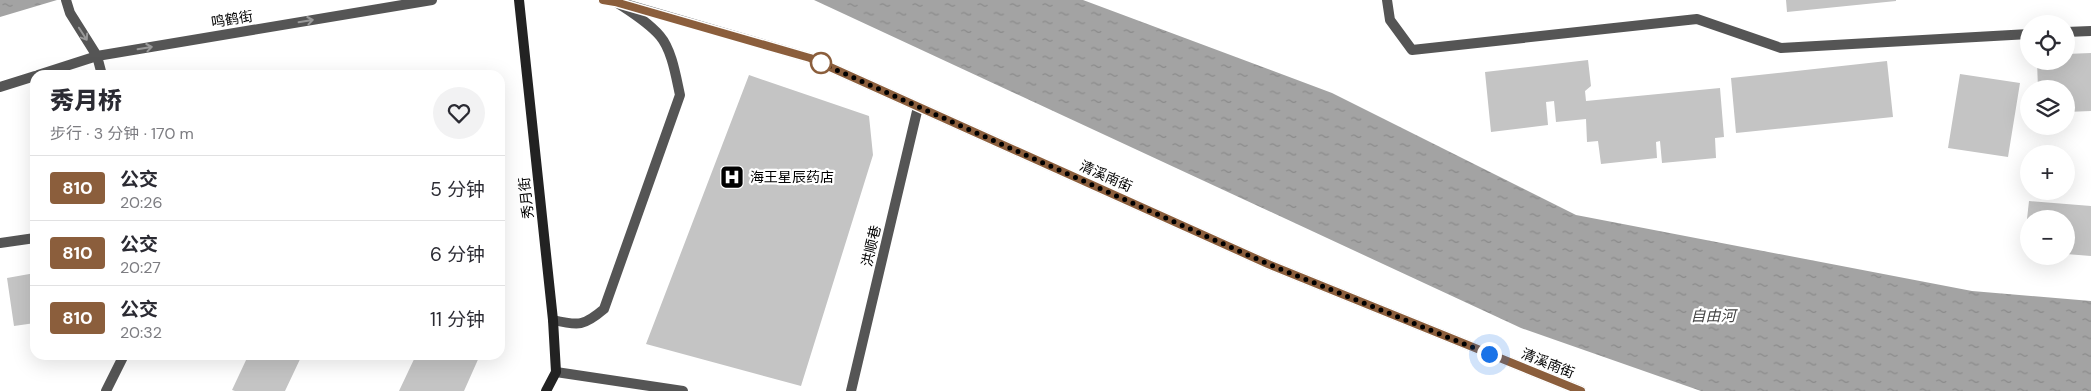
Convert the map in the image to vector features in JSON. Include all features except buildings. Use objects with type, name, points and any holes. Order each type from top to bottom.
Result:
[{"type":"street","points":[[66,0],[70,12],[97,56],[101,70]]},
{"type":"street","name":"鸣鹤街","points":[[55,70],[97,56],[432,0]]},
{"type":"street","name":"秀月街","points":[[519,0],[553,320],[556,372]]},
{"type":"street","name":"清溪南街","points":[[603,0],[810,58],[1268,264],[1581,391]]},
{"type":"street","points":[[1387,0],[1390,20],[1412,50],[1697,19],[1781,48],[2020,35]]},
{"type":"street","points":[[553,320],[572,325],[590,322],[604,309],[680,95],[674,65],[661,37],[615,2]]},
{"type":"street","points":[[2075,32],[2091,31]]},
{"type":"street","name":"鸣鹤街","points":[[0,88],[30,78]]},
{"type":"street","name":"洪顺巷","points":[[851,391],[918,107]]},
{"type":"street","points":[[0,242],[30,239]]},
{"type":"street","points":[[106,391],[122,360]]},
{"type":"street","points":[[546,391],[556,372],[683,391]]},
{"type":"water","points":[[0,0],[57,0],[0,17]]},
{"type":"water","name":"自由河","points":[[814,0],[1083,0],[1332,93],[1576,215],[1972,291],[2091,301],[2091,391],[1701,391],[1521,328]]},
{"type":"bus line","name":"810","points":[[603,0],[810,58],[1268,264],[1581,391]]},
{"type":"place","name":"海王星辰药店","points":[[732,177]]},
{"type":"route","points":[[821,63],[1268,264],[1489,354]]}]
